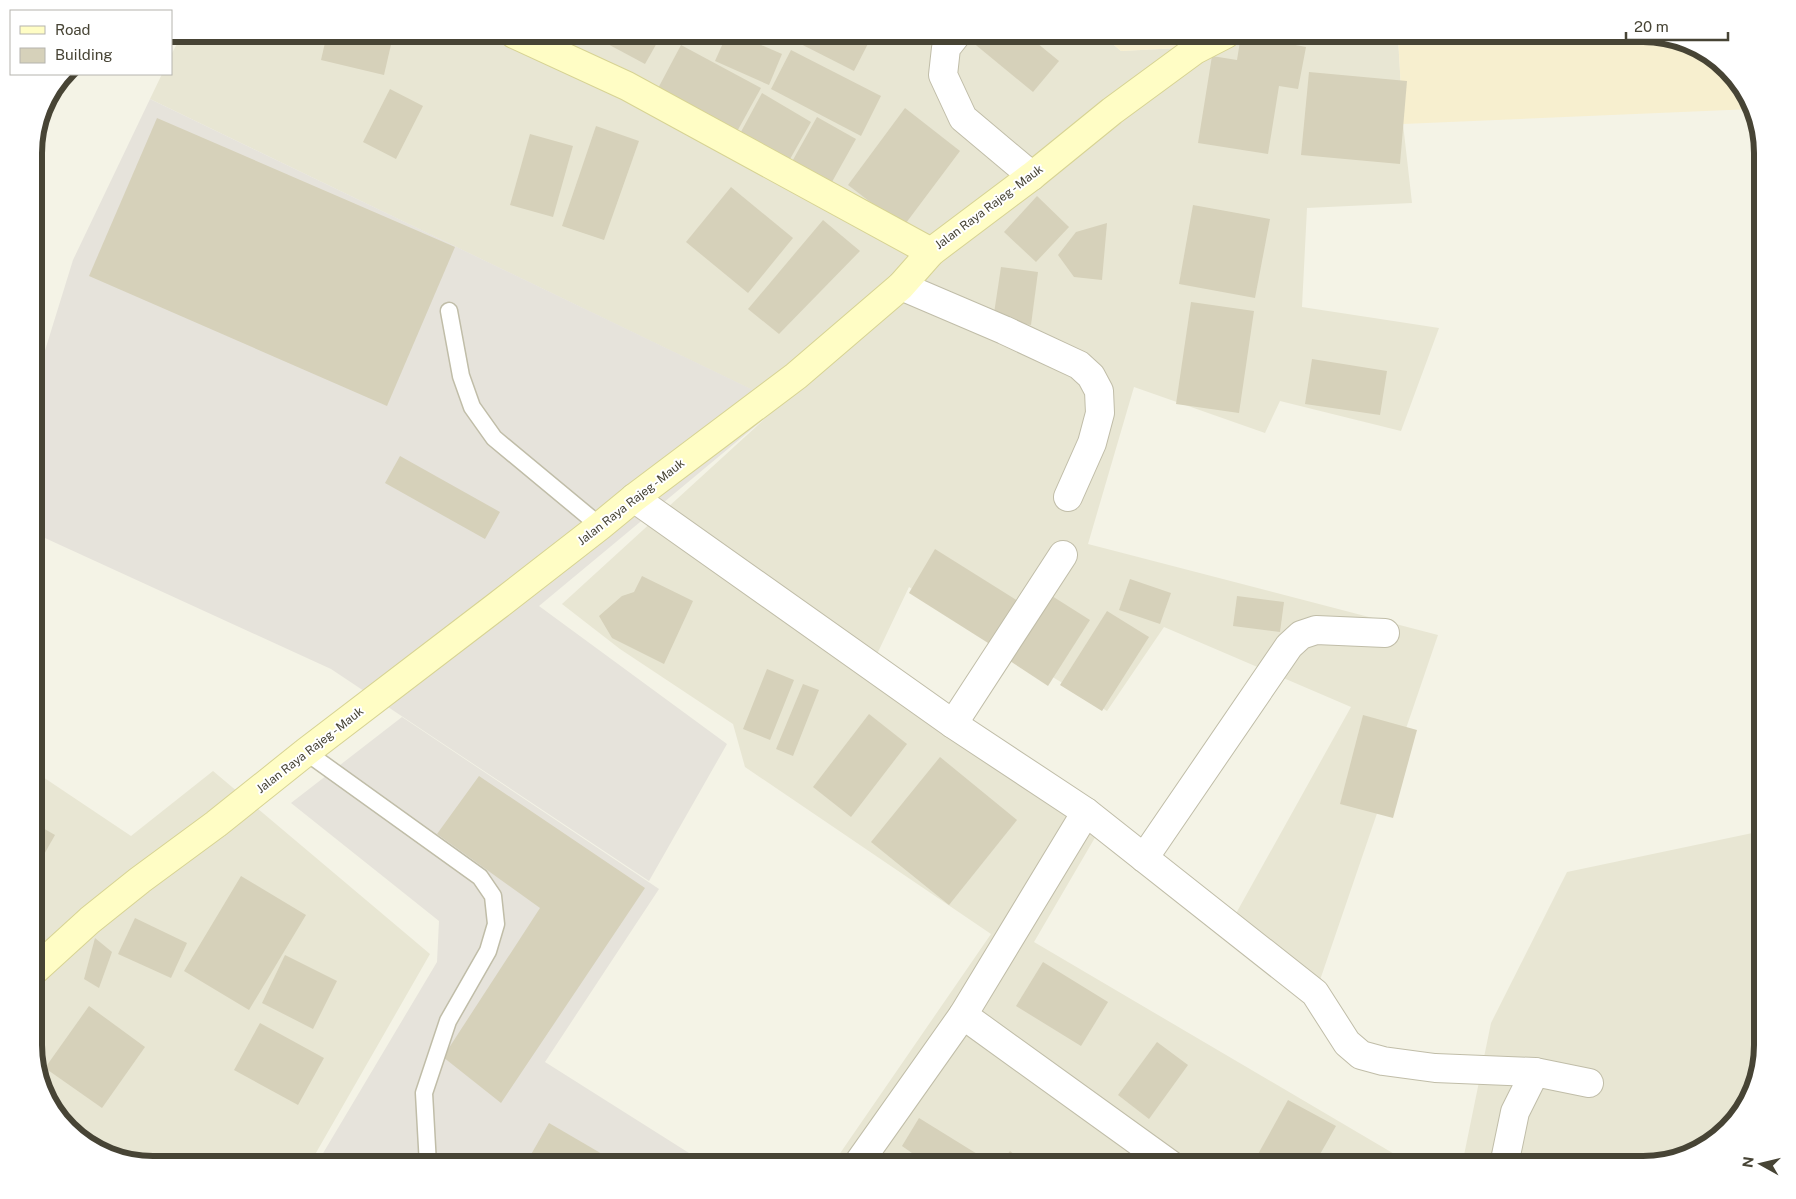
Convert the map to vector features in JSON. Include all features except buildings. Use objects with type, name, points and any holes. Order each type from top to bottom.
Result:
[{"type":"main road","points":[[531,42],[627,86],[931,252]]},
{"type":"main road","name":"Jalan Raya Rajeg - Mauk","points":[[43,963],[90,920],[140,880],[216,824],[634,498],[796,376],[901,286],[931,252],[1032,176],[1112,111],[1195,50],[1210,42]]},
{"type":"street","points":[[951,42],[946,48],[943,74],[963,118],[1032,176]]},
{"type":"street","points":[[901,286],[1004,330],[1079,366],[1091,376],[1099,391],[1100,413],[1092,443],[1068,497]]},
{"type":"street","points":[[634,498],[953,724],[1086,812],[1315,993],[1347,1043],[1361,1055],[1383,1061],[1435,1068],[1535,1072],[1589,1083]]},
{"type":"street","points":[[953,724],[1063,555]]},
{"type":"street","points":[[1144,858],[1289,646],[1295,640],[1301,635],[1316,630],[1385,633]]},
{"type":"street","points":[[863,1156],[963,1015],[1086,812]]},
{"type":"street","points":[[963,1015],[1159,1156]]},
{"type":"street","points":[[1506,1156],[1515,1112],[1535,1072]]},
{"type":"lane","points":[[449,311],[461,376],[472,407],[494,438],[600,526]]},
{"type":"lane","points":[[306,752],[480,877],[493,896],[496,924],[488,951],[448,1021],[424,1093],[428,1156]]},
{"type":"shaded area","points":[[178,42],[1110,42],[1121,51],[1299,42],[1398,42],[1403,124],[1412,203],[1307,208],[1302,307],[1439,328],[1401,431],[1280,401],[1265,433],[1134,387],[1088,544],[1438,635],[1319,983],[1229,926],[1351,707],[1164,627],[1107,711],[909,587],[868,673],[1100,829],[1034,942],[1398,1156],[838,1156],[991,934],[745,767],[733,724],[620,649],[562,604],[781,404],[150,99],[162,75],[172,75],[172,53]]},
{"type":"shaded area","points":[[1110,42],[1299,42],[1121,51]]},
{"type":"shaded area","points":[[1398,42],[1657,43],[1678,48],[1704,61],[1716,70],[1735,92],[1744,109],[1403,124]]},
{"type":"shaded area","points":[[150,99],[782,404],[539,606],[727,744],[649,881],[331,669],[43,537],[43,357],[73,260]]},
{"type":"shaded area","points":[[402,717],[659,889],[545,1062],[694,1156],[321,1156],[437,962],[439,921],[291,803]]},
{"type":"shaded area","points":[[213,771],[430,954],[314,1156],[139,1156],[118,1151],[92,1138],[70,1119],[57,1101],[51,1088],[43,1060],[43,777],[131,836]]},
{"type":"shaded area","points":[[1753,833],[1753,1060],[1748,1081],[1735,1107],[1716,1129],[1691,1145],[1671,1153],[1657,1156],[1464,1156],[1491,1023],[1567,872]]}]
